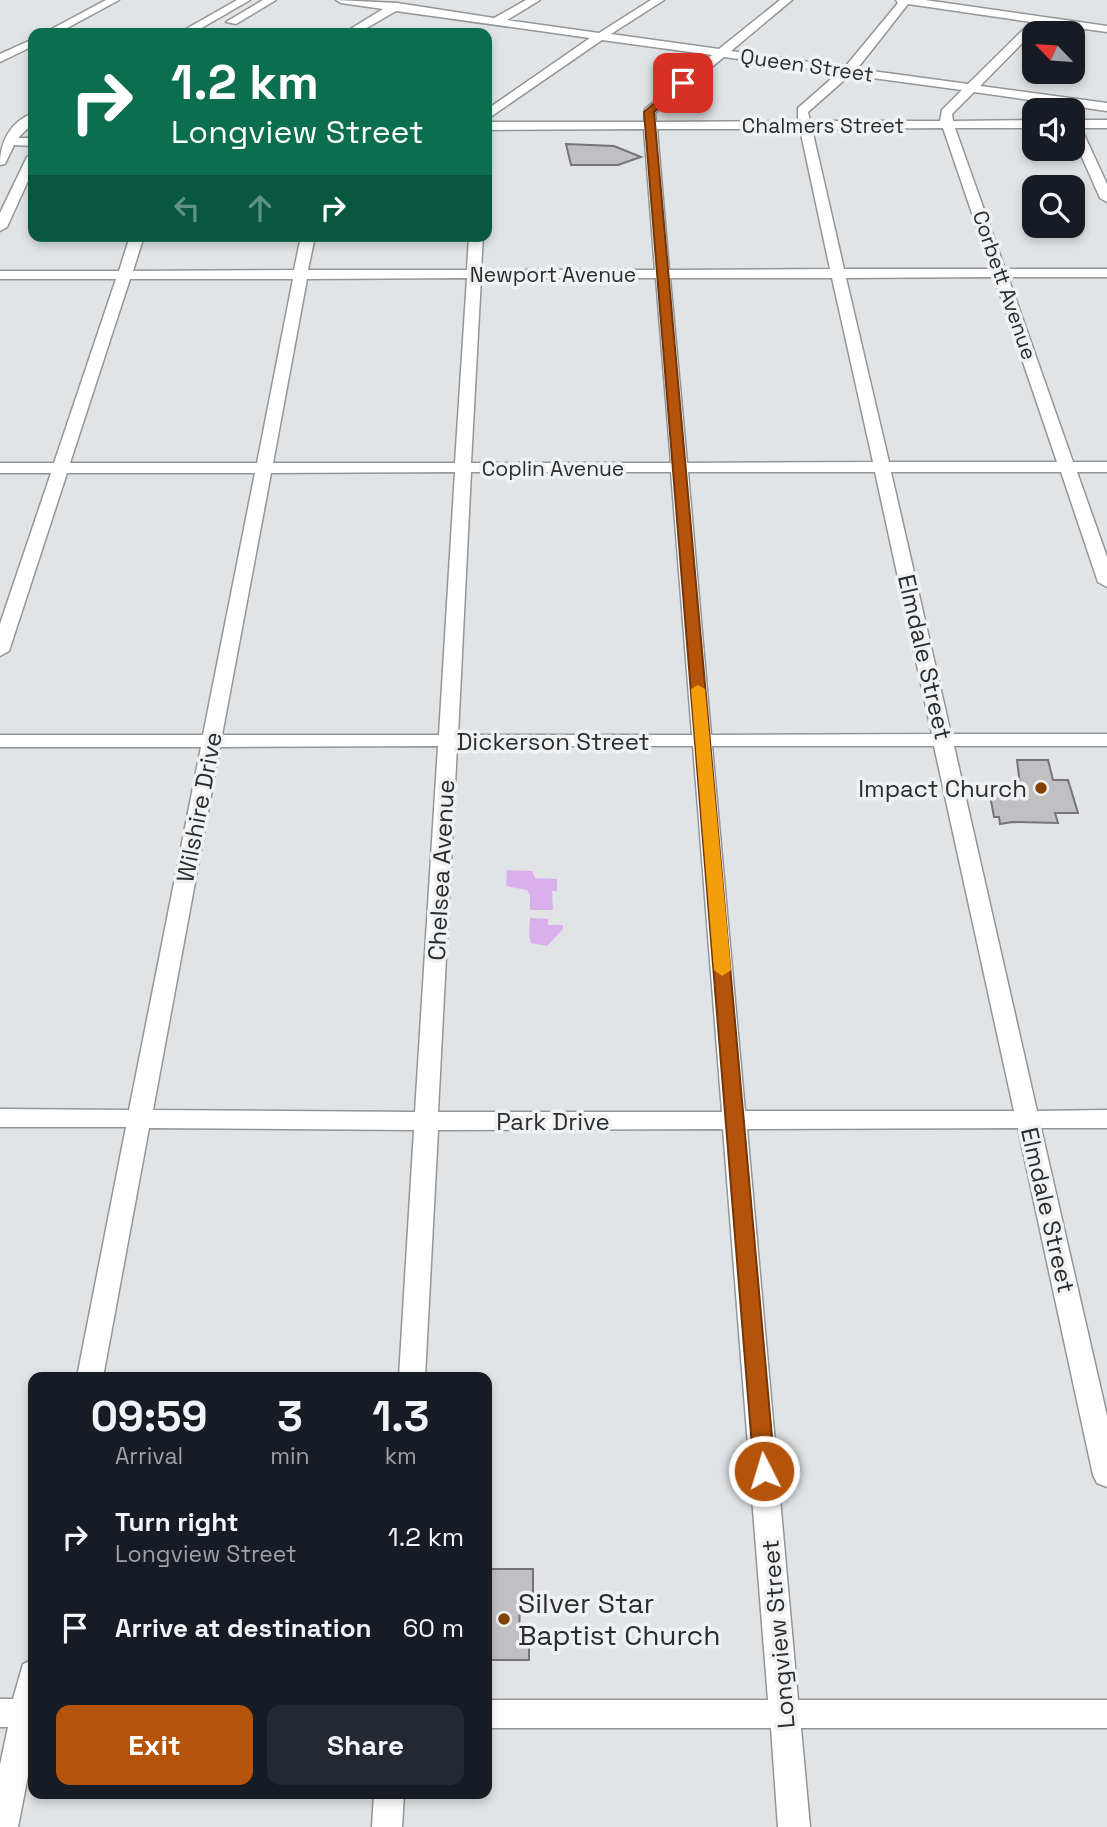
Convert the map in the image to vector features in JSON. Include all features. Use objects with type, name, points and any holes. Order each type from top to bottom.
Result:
[{"type":"street","points":[[60,28],[114,0]]},
{"type":"street","points":[[194,28],[245,0]]},
{"type":"street","points":[[224,27],[271,0]]},
{"type":"street","name":"Queen Street","points":[[341,0],[1107,107]]},
{"type":"street","points":[[359,28],[408,0]]},
{"type":"street","points":[[485,28],[534,0]]},
{"type":"street","points":[[492,112],[600,36],[659,0]]},
{"type":"street","name":"Longview Street","points":[[787,0],[649,110],[794,1827]]},
{"type":"street","points":[[806,125],[804,109],[848,71],[904,0],[1107,29]]},
{"type":"street","points":[[949,125],[946,113],[1039,20]]},
{"type":"street","points":[[1,58],[28,44]]},
{"type":"street","points":[[0,161],[19,127],[28,121]]},
{"type":"street","name":"Chalmers Street","points":[[492,127],[1022,124]]},
{"type":"street","points":[[1085,124],[1107,124]]},
{"type":"street","name":"Elmdale Street","points":[[806,125],[1107,1475]]},
{"type":"street","name":"Corbett Avenue","points":[[949,125],[1107,582]]},
{"type":"street","points":[[0,128],[28,128]]},
{"type":"street","points":[[10,141],[28,142]]},
{"type":"street","points":[[1085,150],[1107,198]]},
{"type":"street","points":[[0,228],[28,169]]},
{"type":"street","points":[[0,187],[20,187]]},
{"type":"street","points":[[0,651],[135,242]]},
{"type":"street","name":"Wilshire Drive","points":[[91,1372],[307,242]]},
{"type":"street","name":"Chelsea Avenue","points":[[412,1372],[476,242]]},
{"type":"street","name":"Newport Avenue","points":[[0,275],[1107,273]]},
{"type":"street","name":"Coplin Avenue","points":[[0,468],[1107,467]]},
{"type":"street","name":"Dickerson Street","points":[[0,741],[1107,740]]},
{"type":"street","name":"Park Drive","points":[[0,1118],[427,1121],[1107,1119]]},
{"type":"street","points":[[3,1827],[19,1713],[28,1688]]},
{"type":"street","points":[[492,1714],[1107,1714]]},
{"type":"street","points":[[387,1827],[389,1799]]},
{"type":"shaded area","points":[[507,870],[532,871],[535,878],[557,879],[557,891],[552,891],[553,910],[530,910],[530,895],[527,890],[506,886]]},
{"type":"shaded area","points":[[530,918],[548,919],[548,925],[563,925],[563,929],[547,946],[531,943]]},
{"type":"building","points":[[566,144],[614,146],[641,157],[618,165],[571,165]]},
{"type":"building","name":"Impact Church","points":[[1017,760],[1048,760],[1053,780],[1068,780],[1078,813],[1055,813],[1058,823],[1000,824],[999,817],[994,817],[990,795],[1012,795],[1010,785],[1020,785]]},
{"type":"building","name":"Silver Star Baptist Church","points":[[492,1569],[533,1569],[533,1597],[520,1597],[519,1641],[529,1641],[529,1660],[492,1660]]},
{"type":"slow traffic","points":[[698,689],[722,970]]},
{"type":"place","name":"Impact Church","points":[[1041,788]]},
{"type":"place","name":"Silver Star Baptist Church","points":[[504,1619]]},
{"type":"route","points":[[683,83],[649,112],[764,1471]]}]
